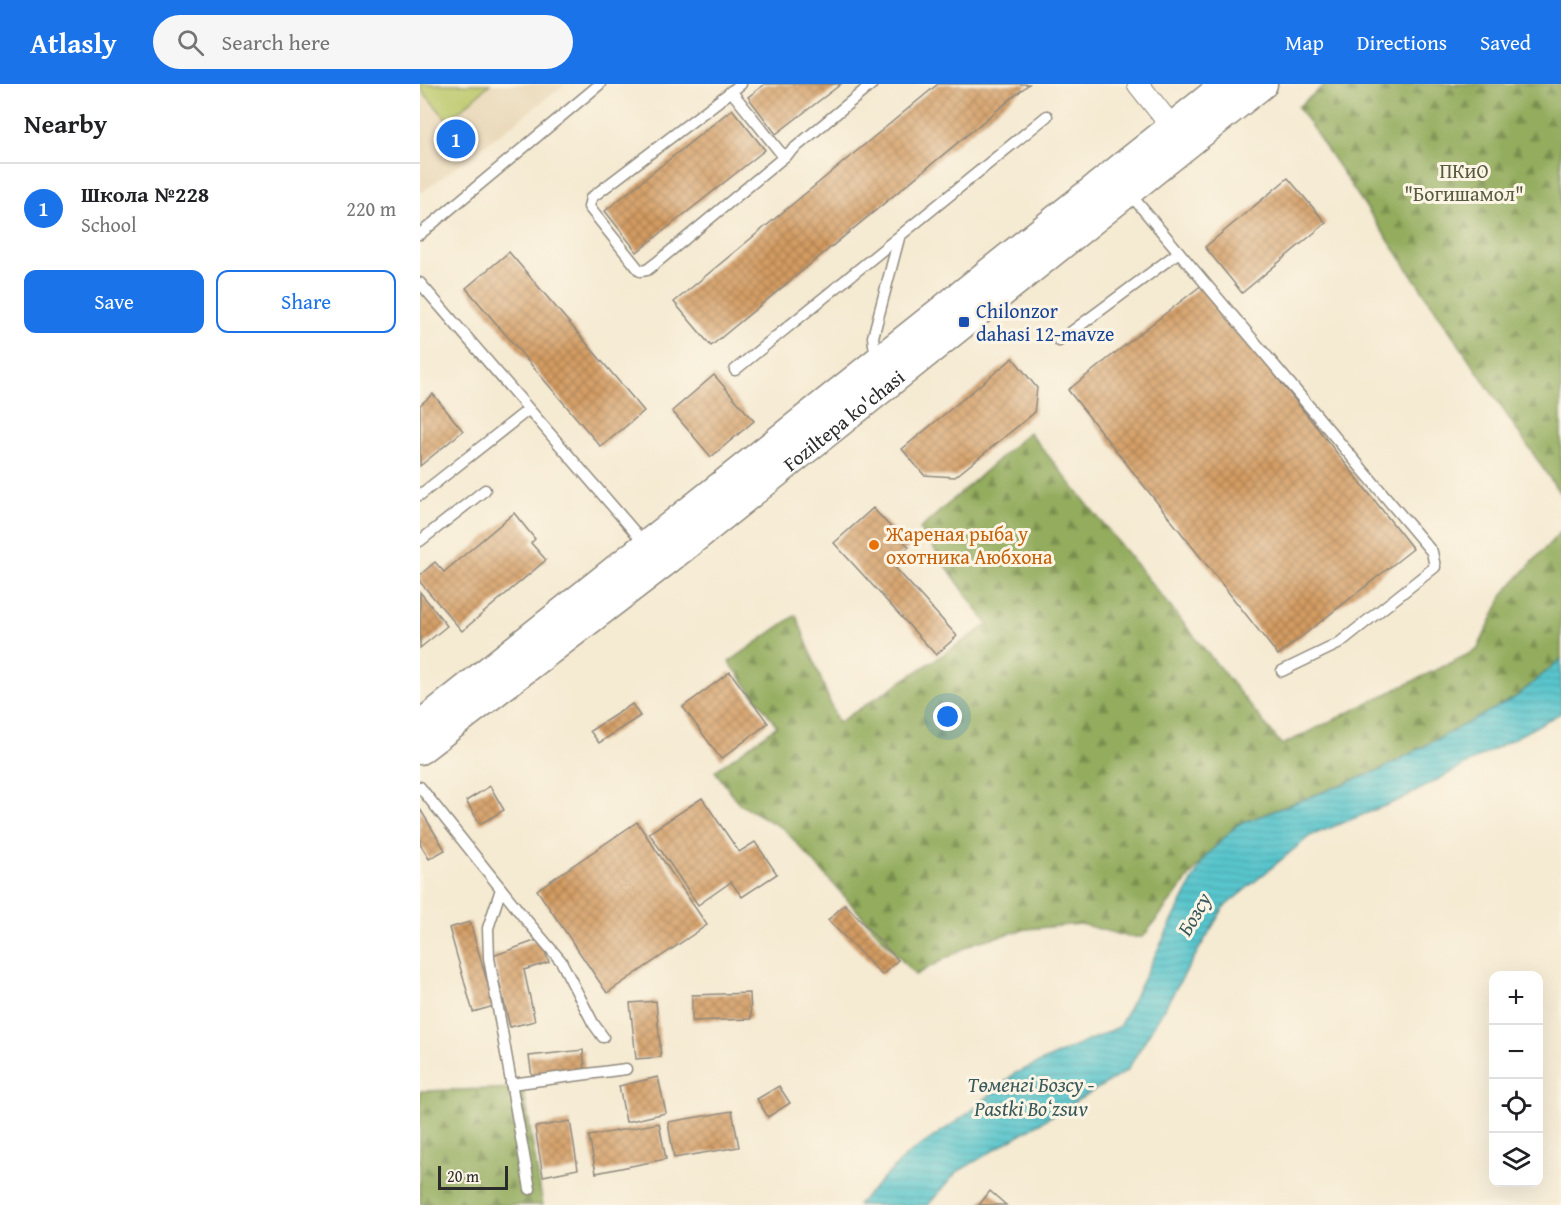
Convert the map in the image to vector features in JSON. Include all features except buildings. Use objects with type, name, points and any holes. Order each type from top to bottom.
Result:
[{"type":"main road","name":"Foziltepa ko'chasi","points":[[420,725],[1226,84]]},
{"type":"main road","name":"Foziltepa ko'chasi","points":[[420,750],[669,559],[1263,84]]},
{"type":"street","points":[[1138,84],[1172,127]]},
{"type":"lane","points":[[420,234],[600,84]]},
{"type":"lane","points":[[741,84],[591,198],[589,207],[640,271],[647,270],[872,84]]},
{"type":"lane","points":[[731,91],[784,157]]},
{"type":"lane","points":[[735,370],[1047,116]]},
{"type":"lane","points":[[1128,191],[1432,552],[1435,567],[1338,644],[1282,671]]},
{"type":"lane","points":[[877,362],[873,337],[899,238]]},
{"type":"lane","points":[[1059,341],[1179,252]]},
{"type":"lane","points":[[420,283],[646,545]]},
{"type":"lane","points":[[420,495],[528,410]]},
{"type":"lane","points":[[420,541],[485,490]]},
{"type":"lane","points":[[420,787],[561,961],[593,1023],[603,1037]]},
{"type":"lane","points":[[501,889],[488,928],[489,958],[530,1189]]},
{"type":"lane","points":[[511,1084],[626,1069]]},
{"type":"shaded area","points":[[420,84],[566,84],[420,194]]},
{"type":"green space","points":[[420,84],[490,84],[448,121],[420,88]]},
{"type":"green space","name":"ПКиО \"Богишамол\"","points":[[1326,84],[1561,84],[1561,495],[1298,107]]},
{"type":"green space","points":[[1029,432],[1282,745],[1477,650],[1504,593],[1561,531],[1561,659],[1516,697],[1380,770],[1239,824],[1243,819],[1204,858],[1143,937],[1128,937],[1081,924],[1027,929],[976,942],[915,975],[784,829],[739,804],[715,771],[777,726],[729,662],[796,615],[838,723],[988,625],[920,529]]},
{"type":"green space","points":[[523,1088],[543,1205],[420,1205],[420,1091]]},
{"type":"water","name":"Төменгі Бозсу - Pastki Boʻzsuv","points":[[1561,659],[1561,713],[1402,799],[1310,836],[1224,907],[1127,1071],[957,1172],[928,1205],[857,1205],[907,1155],[970,1112],[1014,1074],[1119,1027],[1204,858],[1237,825],[1380,770],[1516,697]]},
{"type":"place","name":"Школа №228","points":[[456,139]]},
{"type":"place","name":"Chilonzor dahasi 12-mavze","points":[[964,322]]},
{"type":"place","name":"Жареная рыба у охотника Аюбхона","points":[[874,545]]},
{"type":"water label","name":"Бозсу","points":[[1194,914]]}]
